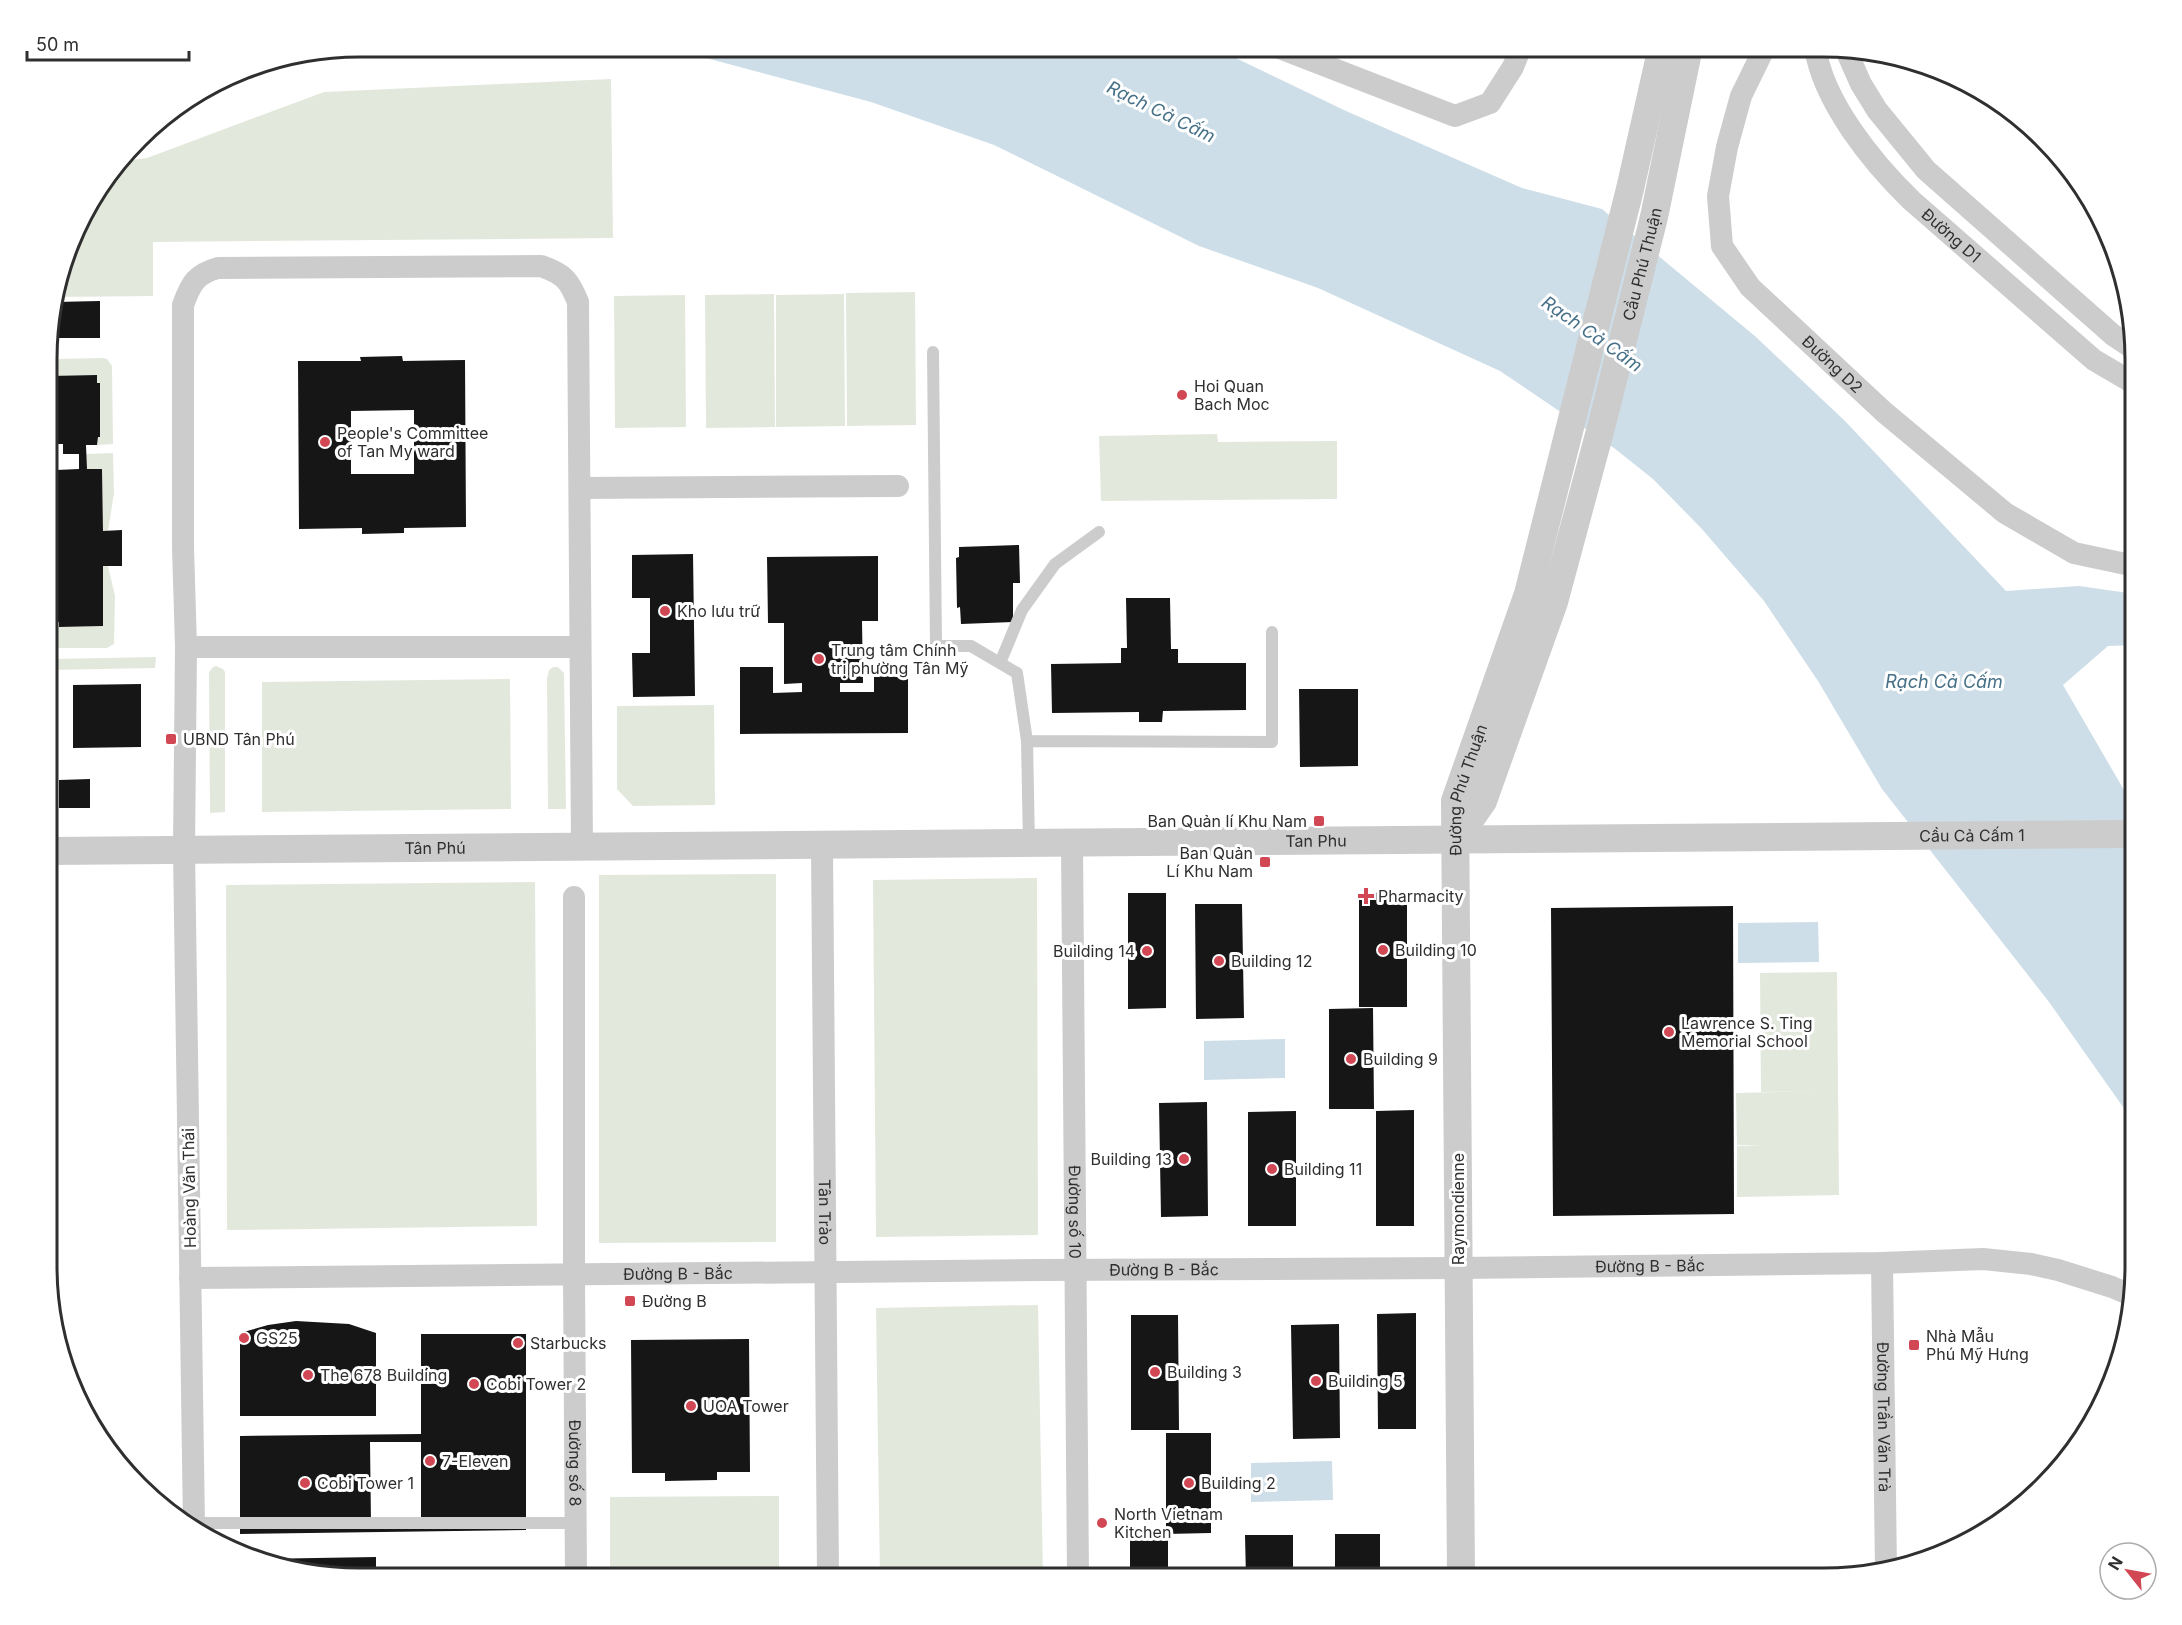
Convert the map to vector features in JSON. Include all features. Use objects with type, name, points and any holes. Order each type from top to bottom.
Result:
[{"type":"street","points":[[1303,57],[1455,116],[1490,103],[1517,57]]},
{"type":"street","name":"Cầu Phú Thuận","points":[[1541,598],[1627,200],[1673,57]]},
{"type":"street","name":"Đường D2","points":[[1760,57],[1741,96],[1727,147],[1718,196],[1722,246],[1750,287],[1884,412],[2005,513],[2074,553],[2125,564]]},
{"type":"street","name":"Đường D1","points":[[1818,57],[1826,83],[1844,118],[1885,175],[2094,360],[2125,378]]},
{"type":"street","name":"Đường D1","points":[[1850,59],[1861,84],[1877,110],[1926,170],[2113,335],[2124,342]]},
{"type":"street","name":"Hoàng Văn Thái","points":[[194,1519],[184,850],[186,647],[183,547],[183,304],[190,286],[203,272],[218,268],[542,266],[558,272],[570,284],[578,302],[580,488]]},
{"type":"street","points":[[582,847],[580,488],[898,486]]},
{"type":"street","name":"Đường Phú Thuận","points":[[1456,840],[1455,801],[1541,598]]},
{"type":"street","points":[[186,647],[580,647]]},
{"type":"street","name":"Cầu Cả Cấm 1","points":[[1809,837],[2125,834]]},
{"type":"street","name":"Tan Phu","points":[[822,846],[1809,837]]},
{"type":"street","name":"Raymondienne","points":[[1456,840],[1461,1568]]},
{"type":"street","name":"Đường số 10","points":[[1072,844],[1078,1568]]},
{"type":"street","name":"Tân Phú","points":[[57,851],[822,846]]},
{"type":"street","name":"Tân Trào","points":[[822,846],[828,1568]]},
{"type":"street","name":"Đường số 8","points":[[574,897],[576,1568]]},
{"type":"street","name":"Đường B - Bắc","points":[[190,1278],[1075,1269],[1458,1268],[1882,1263],[1959,1259],[2006,1260],[2075,1275],[2123,1292]]},
{"type":"street","name":"Đường Trần Văn Trà","points":[[1882,1263],[1886,1561]]},
{"type":"lane","points":[[933,352],[936,646],[971,646],[1017,673],[1027,741],[1029,844]]},
{"type":"lane","points":[[1000,663],[1022,610],[1054,564],[1099,532]]},
{"type":"lane","points":[[1027,741],[1272,742],[1272,632]]},
{"type":"lane","points":[[203,1525],[576,1523]]},
{"type":"shaded area","points":[[611,79],[613,238],[153,242],[153,296],[64,297],[73,262],[88,226],[108,191],[132,160],[147,158],[324,92]]},
{"type":"shaded area","points":[[915,292],[916,425],[847,426],[846,293]]},
{"type":"shaded area","points":[[774,294],[775,427],[706,428],[705,295]]},
{"type":"shaded area","points":[[844,294],[845,426],[776,427],[776,295]]},
{"type":"shaded area","points":[[685,295],[686,427],[615,428],[614,296]]},
{"type":"shaded area","points":[[102,358],[107,359],[112,366],[113,444],[97,445],[98,437],[100,437],[100,384],[97,383],[97,375],[57,376],[57,359]]},
{"type":"shaded area","points":[[1217,434],[1218,442],[1337,441],[1337,499],[1101,501],[1099,436]]},
{"type":"shaded area","points":[[113,453],[114,493],[108,531],[103,531],[102,469],[87,469],[86,454]]},
{"type":"shaded area","points":[[103,566],[108,566],[115,596],[114,644],[107,648],[57,648],[57,622],[59,622],[59,627],[103,626]]},
{"type":"shaded area","points":[[156,657],[155,668],[57,670],[57,659]]},
{"type":"shaded area","points":[[216,666],[225,672],[225,812],[210,813],[209,672]]},
{"type":"shaded area","points":[[558,667],[564,673],[566,809],[548,809],[547,679],[549,670]]},
{"type":"shaded area","points":[[510,679],[511,809],[262,812],[262,682]]},
{"type":"shaded area","points":[[714,705],[715,805],[633,806],[617,789],[617,706]]},
{"type":"shaded area","points":[[776,874],[776,1242],[599,1243],[599,875]]},
{"type":"shaded area","points":[[1037,878],[1038,1235],[876,1237],[873,880]]},
{"type":"shaded area","points":[[535,882],[537,1226],[227,1230],[226,885]]},
{"type":"shaded area","points":[[1837,972],[1839,1195],[1737,1197],[1737,1146],[1763,1145],[1737,1145],[1736,1093],[1823,1091],[1761,1092],[1760,973]]},
{"type":"shaded area","points":[[1038,1305],[1043,1568],[880,1568],[876,1308]]},
{"type":"shaded area","points":[[779,1496],[779,1568],[610,1568],[610,1497]]},
{"type":"water","name":"Rạch Cả Cấm","points":[[702,57],[1234,57],[1346,111],[1522,188],[1602,209],[1756,337],[1845,421],[2006,591],[2079,586],[2125,593],[2125,645],[2108,646],[2063,685],[2125,792],[2125,1110],[2049,1002],[1882,789],[1818,681],[1764,601],[1701,528],[1653,479],[1614,448],[1500,371],[1318,288],[1199,246],[994,145],[871,102]]},
{"type":"water","points":[[1818,922],[1819,962],[1738,963],[1738,923]]},
{"type":"water","points":[[1285,1039],[1285,1078],[1204,1080],[1204,1041]]},
{"type":"water","points":[[1332,1461],[1333,1500],[1251,1502],[1251,1463]]},
{"type":"building","points":[[100,301],[100,338],[58,338],[63,302]]},
{"type":"building","name":"People's Committee of Tan My ward","points":[[402,356],[403,361],[465,360],[466,527],[404,528],[404,533],[362,534],[362,528],[299,529],[298,361],[361,361],[360,357]],"holes":[[[414,410],[414,474],[351,474],[351,411]]]},
{"type":"building","points":[[97,375],[97,383],[100,383],[100,437],[98,437],[97,445],[86,445],[87,469],[102,469],[103,531],[122,530],[122,566],[103,566],[103,626],[59,627],[59,622],[57,622],[57,470],[79,469],[79,454],[63,454],[63,444],[57,444],[57,376]]},
{"type":"building","points":[[1019,545],[1020,583],[1013,583],[1013,622],[961,624],[960,607],[957,608],[956,558],[959,557],[959,547]]},
{"type":"building","points":[[693,554],[695,696],[633,697],[632,653],[650,653],[650,598],[632,598],[632,555]]},
{"type":"building","points":[[878,556],[878,621],[862,621],[863,683],[840,683],[840,692],[874,692],[874,667],[908,667],[908,733],[740,734],[740,667],[773,667],[773,693],[802,692],[802,683],[784,684],[784,623],[768,623],[767,557]]},
{"type":"building","points":[[1126,598],[1170,598],[1171,649],[1178,649],[1178,663],[1246,663],[1246,710],[1163,711],[1162,722],[1139,722],[1139,712],[1052,713],[1051,664],[1121,663],[1121,648],[1127,648]]},
{"type":"building","points":[[141,684],[141,747],[73,748],[73,685]]},
{"type":"building","points":[[1299,689],[1358,689],[1358,766],[1300,767]]},
{"type":"building","points":[[90,779],[90,808],[59,808],[59,780]]},
{"type":"building","name":"Building 10","points":[[1407,892],[1407,1007],[1359,1007],[1359,893]]},
{"type":"building","name":"Building 14","points":[[1128,893],[1166,893],[1166,1008],[1128,1009]]},
{"type":"building","name":"Building 12","points":[[1195,904],[1242,904],[1244,1018],[1196,1019]]},
{"type":"building","points":[[1733,906],[1734,1214],[1553,1216],[1551,908]]},
{"type":"building","name":"Building 9","points":[[1373,1008],[1374,1109],[1329,1109],[1329,1009]]},
{"type":"building","name":"Building 13","points":[[1207,1102],[1208,1216],[1161,1217],[1159,1103]]},
{"type":"building","points":[[1414,1110],[1414,1226],[1376,1226],[1376,1111]]},
{"type":"building","name":"Building 11","points":[[1296,1111],[1296,1226],[1248,1226],[1248,1112]]},
{"type":"building","points":[[1416,1313],[1416,1429],[1378,1429],[1377,1314]]},
{"type":"building","name":"Building 3","points":[[1131,1315],[1178,1315],[1179,1430],[1131,1430]]},
{"type":"building","name":"The 678 Building","points":[[296,1321],[349,1324],[376,1333],[376,1416],[240,1416],[240,1333],[268,1325]]},
{"type":"building","name":"Building 5","points":[[1339,1324],[1340,1438],[1293,1439],[1291,1325]]},
{"type":"building","name":"Cobi Tower 2","points":[[421,1334],[526,1334],[526,1530],[240,1534],[240,1436],[421,1434]],"holes":[[[370,1442],[421,1442],[421,1523],[371,1524]]]},
{"type":"building","name":"UOA Tower","points":[[749,1339],[750,1472],[717,1472],[717,1480],[665,1481],[665,1473],[632,1473],[631,1340]]},
{"type":"building","name":"Building 2","points":[[1166,1433],[1211,1433],[1211,1533],[1166,1534]]},
{"type":"building","points":[[1335,1534],[1380,1534],[1380,1568],[1335,1568]]},
{"type":"building","points":[[1130,1535],[1168,1535],[1168,1568],[1130,1568]]},
{"type":"building","points":[[1245,1535],[1293,1535],[1293,1568],[1246,1568]]},
{"type":"building","points":[[376,1557],[376,1568],[339,1567],[284,1559]]},
{"type":"place","name":"Hoi Quan Bach Moc","points":[[1182,395]]},
{"type":"place","name":"People's Committee of Tan My ward","points":[[325,442]]},
{"type":"place","name":"Kho lưu trữ","points":[[665,611]]},
{"type":"place","name":"Trung tâm Chính trị phường Tân Mỹ","points":[[819,659]]},
{"type":"place","name":"UBND Tân Phú","points":[[171,739]]},
{"type":"place","name":"Ban Quản lí Khu Nam","points":[[1319,821]]},
{"type":"place","name":"Ban Quản Lí Khu Nam","points":[[1265,862]]},
{"type":"place","name":"Pharmacity","points":[[1366,896]]},
{"type":"place","name":"Building 10","points":[[1383,950]]},
{"type":"place","name":"Building 14","points":[[1147,951]]},
{"type":"place","name":"Building 12","points":[[1219,961]]},
{"type":"place","name":"Lawrence S. Ting Memorial School","points":[[1669,1032]]},
{"type":"place","name":"Building 9","points":[[1351,1059]]},
{"type":"place","name":"Building 13","points":[[1184,1159]]},
{"type":"place","name":"Building 11","points":[[1272,1169]]},
{"type":"place","name":"Đường B","points":[[630,1301]]},
{"type":"place","name":"GS25","points":[[244,1338]]},
{"type":"place","name":"Starbucks","points":[[518,1343]]},
{"type":"place","name":"Nhà Mẫu Phú Mỹ Hưng","points":[[1914,1345]]},
{"type":"place","name":"Building 3","points":[[1155,1372]]},
{"type":"place","name":"The 678 Building","points":[[308,1375]]},
{"type":"place","name":"Building 5","points":[[1316,1381]]},
{"type":"place","name":"Cobi Tower 2","points":[[474,1384]]},
{"type":"place","name":"UOA Tower","points":[[691,1406]]},
{"type":"place","name":"7-Eleven","points":[[430,1461]]},
{"type":"place","name":"Cobi Tower 1","points":[[305,1483]]},
{"type":"place","name":"Building 2","points":[[1189,1483]]},
{"type":"place","name":"North Vietnam Kitchen","points":[[1102,1523]]}]
